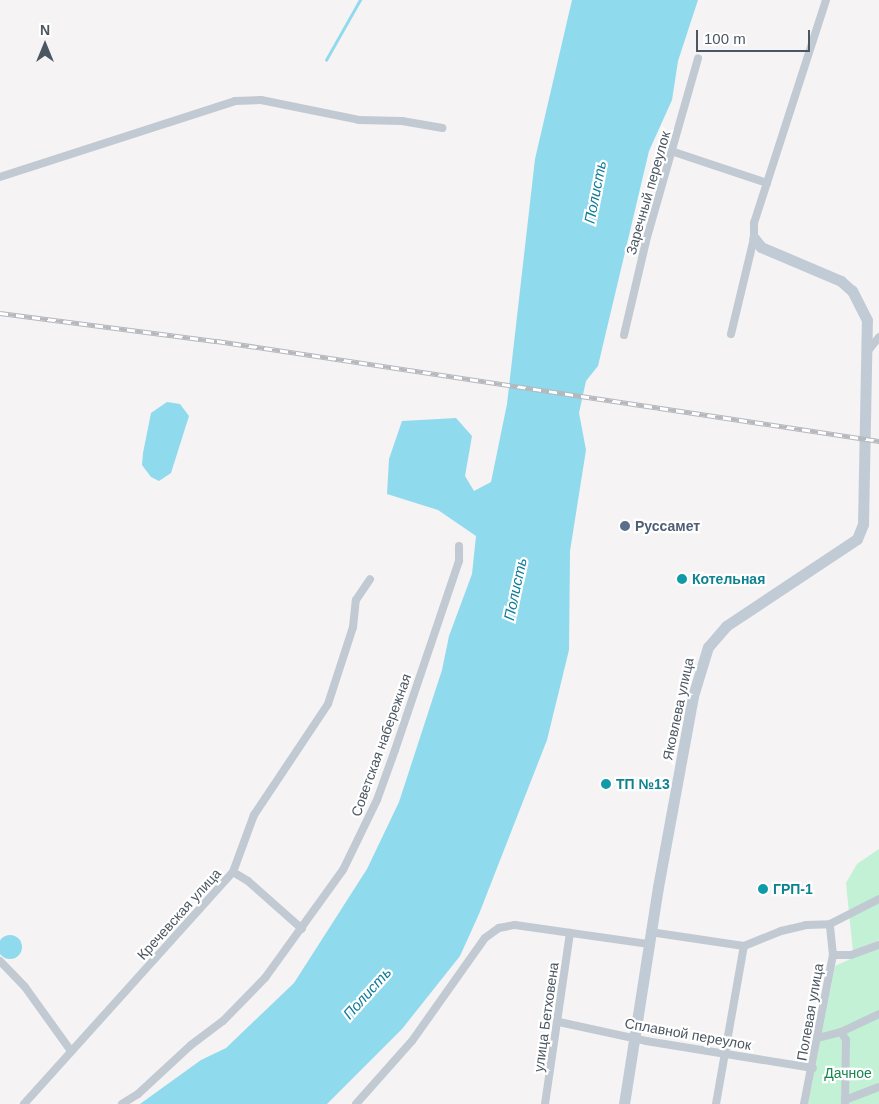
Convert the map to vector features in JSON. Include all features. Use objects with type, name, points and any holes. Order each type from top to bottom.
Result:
[{"type":"street","points":[[731,334],[754,238],[754,223],[826,0]]},
{"type":"street","name":"Заречный переулок","points":[[624,335],[646,242],[674,152],[698,58]]},
{"type":"street","points":[[0,177],[235,101],[261,100],[359,120],[402,121],[442,128]]},
{"type":"street","points":[[674,152],[767,183]]},
{"type":"street","name":"Яковлева улица","points":[[624,1104],[649,938],[693,696],[708,646],[726,626],[857,540],[863,524],[867,320],[852,291],[826,273],[761,247],[754,238]]},
{"type":"street","points":[[867,352],[879,336]]},
{"type":"street","name":"Советская набережная","points":[[122,1104],[138,1094],[190,1045],[223,1020],[265,978],[302,929],[342,870],[377,800],[459,560],[459,546]]},
{"type":"street","name":"Кречевская улица","points":[[24,1104],[233,872],[254,815],[328,704],[353,627],[356,600],[370,579]]},
{"type":"street","points":[[233,872],[248,881],[302,929]]},
{"type":"street","points":[[356,1104],[412,1041],[485,938],[499,928],[515,925],[570,933],[744,946],[798,927],[830,924],[879,899]]},
{"type":"street","name":"Полевая улица","points":[[804,1104],[833,955],[830,924]]},
{"type":"street","name":"улица Бетховена","points":[[545,1104],[559,1022],[570,933]]},
{"type":"street","points":[[833,955],[851,955],[879,945]]},
{"type":"street","points":[[716,1104],[744,946]]},
{"type":"street","points":[[0,961],[25,987],[71,1051]]},
{"type":"street","points":[[818,1038],[841,1032],[879,1014]]},
{"type":"street","name":"Сплавной переулок","points":[[559,1022],[635,1038],[812,1068]]},
{"type":"street","points":[[841,1032],[846,1040],[845,1102],[879,1087]]},
{"type":"green space","points":[[879,849],[879,940],[853,952],[846,883],[857,864]]},
{"type":"green space","name":"Дачное","points":[[879,946],[879,1104],[808,1104],[835,966]]},
{"type":"water","name":"Полисть","points":[[572,0],[698,0],[678,61],[672,100],[649,151],[598,366],[586,381],[579,413],[586,450],[570,551],[569,650],[547,740],[479,914],[460,956],[402,1029],[327,1104],[140,1104],[201,1060],[226,1048],[294,983],[367,869],[399,802],[442,670],[449,636],[472,574],[476,536],[438,510],[387,494],[389,459],[402,421],[456,418],[472,436],[465,476],[474,491],[491,482],[507,404],[535,159]]},
{"type":"water","points":[[167,402],[180,404],[189,416],[171,473],[159,481],[151,477],[142,465],[143,453],[151,413]]},
{"type":"water","points":[[10,935],[19,938],[22,947],[19,956],[10,959],[1,956],[-2,947],[1,938]]},
{"type":"waterway","points":[[326,60],[360,0]]},
{"type":"railway","points":[[0,313],[217,341],[879,441]]},
{"type":"place","name":"Руссамет","points":[[625,526]]},
{"type":"place","name":"Котельная","points":[[682,579]]},
{"type":"place","name":"ТП №13","points":[[606,784]]},
{"type":"place","name":"ГРП-1","points":[[763,889]]}]
